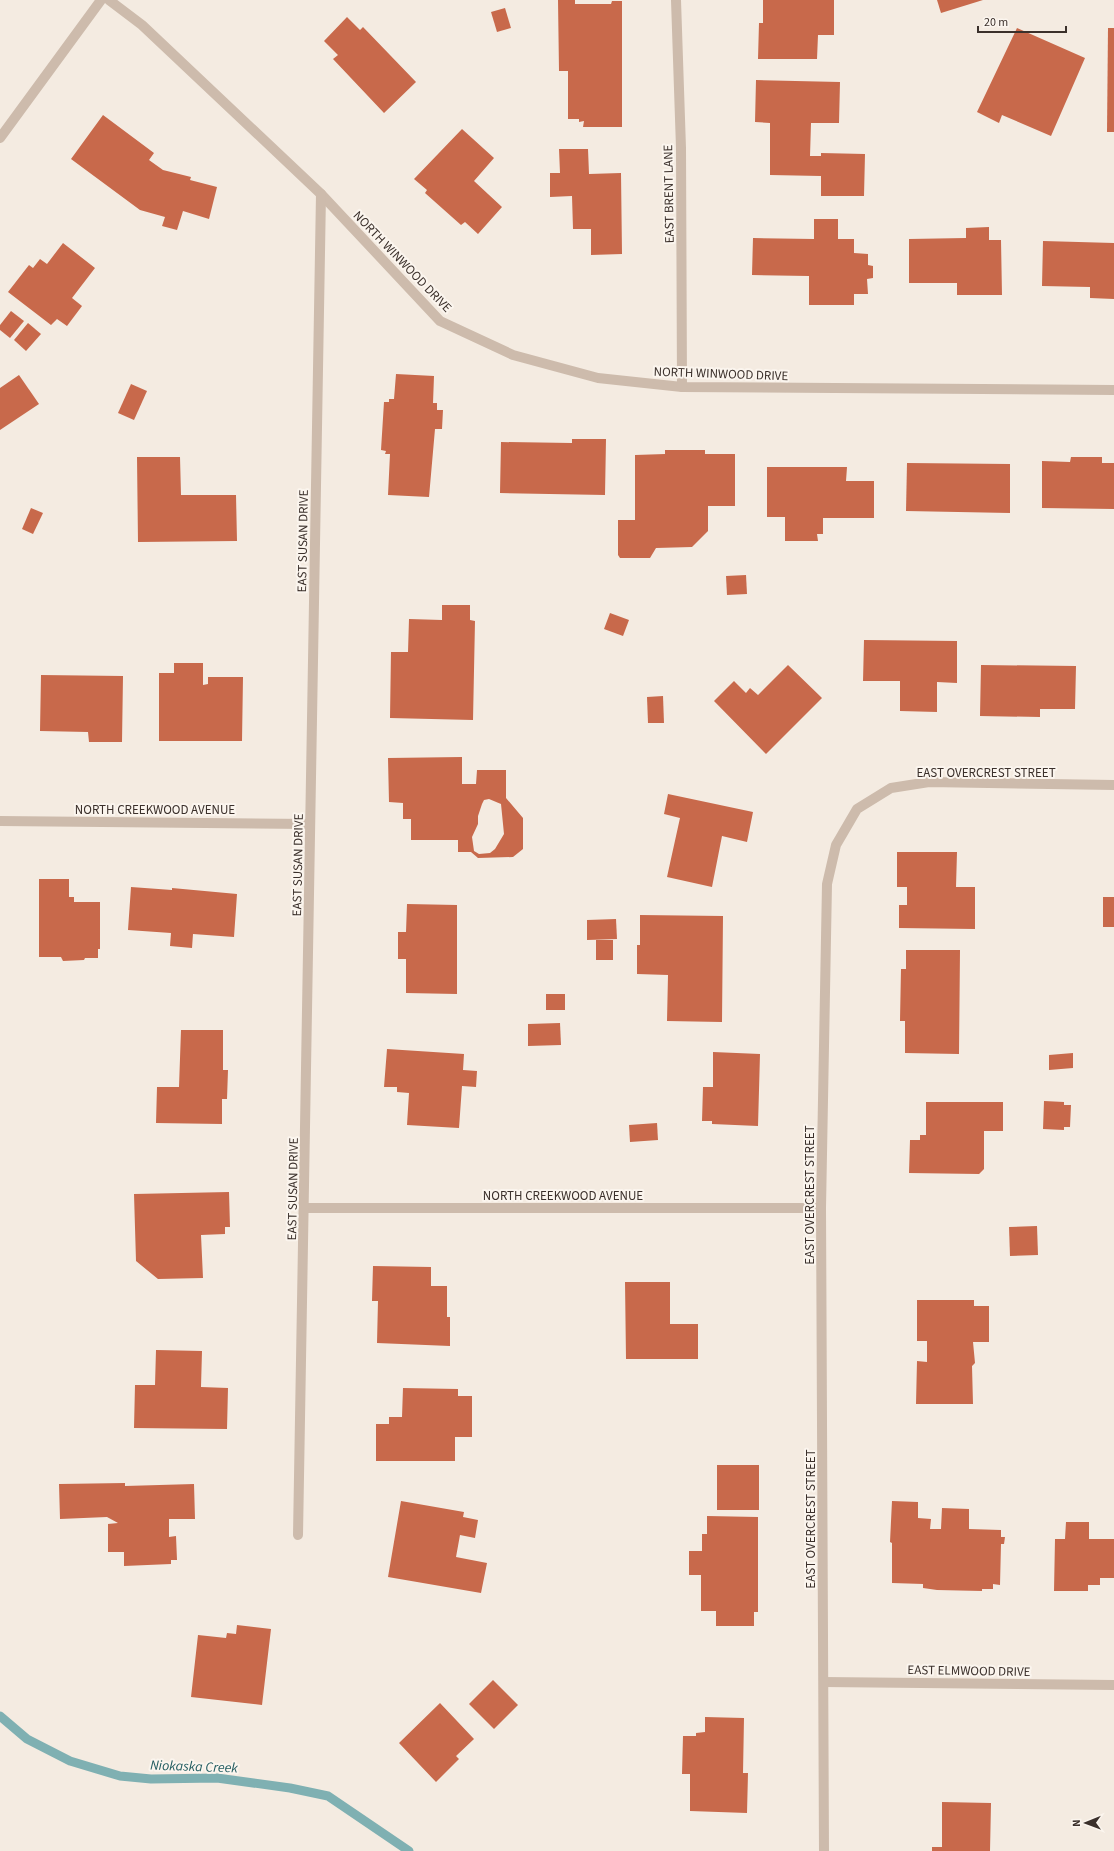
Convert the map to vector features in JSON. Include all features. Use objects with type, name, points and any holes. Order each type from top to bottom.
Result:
[{"type":"street","points":[[0,138],[101,0]]},
{"type":"street","name":"NORTH WINWOOD DRIVE","points":[[109,0],[142,25],[321,194],[440,321],[513,355],[598,378],[682,387],[1114,390]]},
{"type":"street","name":"EAST BRENT LANE","points":[[676,0],[680,148],[682,387]]},
{"type":"street","name":"EAST SUSAN DRIVE","points":[[298,1536],[305,1208],[321,194]]},
{"type":"street","name":"EAST OVERCREST STREET","points":[[824,1851],[821,1208],[827,884],[836,845],[858,809],[891,788],[929,782],[1114,785]]},
{"type":"street","name":"NORTH CREEKWOOD AVENUE","points":[[0,821],[310,824]]},
{"type":"street","name":"NORTH CREEKWOOD AVENUE","points":[[305,1208],[821,1208]]},
{"type":"street","name":"EAST ELMWOOD DRIVE","points":[[824,1682],[1114,1685]]},
{"type":"building","points":[[558,0],[575,0],[575,4],[611,4],[612,1],[622,1],[622,127],[583,127],[584,121],[579,122],[579,119],[568,119],[568,71],[559,71]]},
{"type":"building","points":[[763,0],[834,0],[834,35],[818,35],[817,59],[758,59],[759,23],[763,23]]},
{"type":"building","points":[[937,0],[983,0],[941,13]]},
{"type":"building","points":[[505,8],[511,28],[497,32],[491,12]]},
{"type":"building","points":[[347,17],[360,30],[363,27],[416,82],[384,113],[333,59],[338,55],[324,41]]},
{"type":"building","points":[[1017,28],[1085,58],[1051,136],[1002,115],[999,123],[977,112]]},
{"type":"building","points":[[1108,28],[1114,28],[1114,132],[1107,132]]},
{"type":"building","points":[[756,80],[840,82],[839,123],[811,123],[810,156],[821,156],[821,153],[865,154],[864,196],[821,196],[821,176],[770,175],[770,123],[755,122]]},
{"type":"building","points":[[103,115],[154,153],[149,160],[163,170],[191,177],[190,180],[217,187],[209,219],[183,211],[177,230],[162,226],[165,217],[140,210],[71,159]]},
{"type":"building","points":[[462,129],[494,158],[474,181],[502,207],[478,234],[465,222],[461,225],[425,193],[427,190],[414,179]]},
{"type":"building","points":[[559,149],[588,149],[589,174],[621,173],[622,254],[591,255],[591,229],[573,229],[572,196],[550,197],[550,173],[560,173]]},
{"type":"building","points":[[814,219],[838,219],[838,239],[854,239],[854,253],[868,254],[868,265],[873,266],[873,278],[867,279],[868,294],[854,294],[854,305],[809,305],[809,276],[752,275],[753,238],[814,239]]},
{"type":"building","points":[[989,227],[989,240],[1001,240],[1002,295],[957,295],[957,283],[909,283],[909,239],[966,238],[966,228]]},
{"type":"building","points":[[1043,241],[1114,243],[1114,299],[1090,298],[1090,287],[1042,286]]},
{"type":"building","points":[[63,243],[95,268],[72,298],[82,306],[67,326],[57,319],[51,325],[8,292],[29,265],[33,268],[40,259],[47,264]]},
{"type":"building","points":[[11,311],[24,321],[10,338],[0,330],[0,325]]},
{"type":"building","points":[[28,323],[41,334],[26,351],[14,340]]},
{"type":"building","points":[[396,374],[434,376],[433,403],[437,403],[437,410],[443,410],[442,429],[435,429],[429,497],[388,495],[390,454],[385,454],[386,451],[381,450],[384,402],[389,402],[389,399],[394,399]]},
{"type":"building","points":[[19,375],[39,404],[0,430],[0,388]]},
{"type":"building","points":[[131,384],[147,391],[134,420],[118,413]]},
{"type":"building","points":[[572,439],[606,439],[605,495],[500,493],[501,442],[572,443]]},
{"type":"building","points":[[665,450],[705,450],[705,454],[735,454],[735,506],[708,506],[708,531],[692,547],[656,548],[650,558],[620,558],[618,555],[618,520],[635,520],[635,455],[665,454]]},
{"type":"building","points":[[137,457],[180,457],[181,495],[236,495],[237,541],[138,542]]},
{"type":"building","points":[[1071,457],[1102,457],[1102,463],[1114,463],[1114,509],[1042,508],[1042,461],[1070,462]]},
{"type":"building","points":[[907,463],[1010,464],[1010,513],[906,511]]},
{"type":"building","points":[[767,467],[847,467],[846,481],[874,481],[874,518],[823,518],[823,534],[817,534],[818,541],[785,541],[785,517],[767,517]]},
{"type":"building","points":[[31,508],[43,513],[33,534],[22,529]]},
{"type":"building","points":[[746,575],[747,594],[727,595],[726,576]]},
{"type":"building","points":[[442,605],[470,605],[470,620],[475,621],[473,720],[390,718],[391,652],[408,652],[409,619],[442,620]]},
{"type":"building","points":[[610,613],[629,620],[623,636],[604,629]]},
{"type":"building","points":[[864,640],[957,641],[957,683],[937,682],[937,712],[900,711],[900,681],[863,681]]},
{"type":"building","points":[[174,663],[203,663],[203,685],[208,684],[208,677],[243,677],[242,741],[159,741],[159,673],[174,673]]},
{"type":"building","points":[[788,665],[822,698],[766,754],[714,701],[734,681],[746,693],[750,688],[758,695]]},
{"type":"building","points":[[981,665],[1076,666],[1075,709],[1040,709],[1040,717],[980,716]]},
{"type":"building","points":[[41,675],[123,676],[122,742],[89,742],[88,732],[40,731]]},
{"type":"building","points":[[663,696],[664,723],[648,723],[647,697]]},
{"type":"building","points":[[462,757],[462,784],[476,784],[477,770],[506,770],[506,798],[523,818],[523,849],[513,857],[478,858],[471,852],[458,852],[458,840],[411,840],[411,819],[403,819],[403,803],[389,802],[388,758]],"holes":[[[489,799],[501,804],[504,834],[495,849],[490,853],[479,854],[474,851],[472,837],[478,824],[478,816],[482,804],[484,800]]]},
{"type":"building","points":[[668,794],[753,812],[747,842],[722,836],[712,887],[667,877],[680,818],[664,814]]},
{"type":"building","points":[[897,852],[957,852],[956,887],[975,887],[975,929],[899,928],[899,905],[907,905],[907,887],[897,887]]},
{"type":"building","points":[[39,879],[69,879],[69,897],[74,897],[74,902],[100,902],[100,949],[98,949],[98,958],[63,961],[61,957],[39,957]]},
{"type":"building","points":[[131,887],[172,890],[172,888],[237,894],[234,937],[193,934],[192,948],[170,946],[171,933],[128,930]]},
{"type":"building","points":[[1103,897],[1114,897],[1114,927],[1103,927]]},
{"type":"building","points":[[407,904],[457,905],[457,994],[406,993],[406,959],[398,959],[398,932],[406,932]]},
{"type":"building","points":[[640,915],[723,916],[722,1022],[667,1021],[668,975],[637,974],[637,945],[640,945]]},
{"type":"building","points":[[616,919],[617,939],[587,940],[587,920]]},
{"type":"building","points":[[596,940],[613,940],[613,960],[596,960]]},
{"type":"building","points":[[906,950],[960,950],[959,1054],[905,1053],[905,1021],[900,1021],[901,969],[906,969]]},
{"type":"building","points":[[546,994],[565,994],[565,1010],[546,1010]]},
{"type":"building","points":[[560,1023],[561,1045],[528,1046],[528,1024]]},
{"type":"building","points":[[181,1030],[223,1030],[223,1070],[228,1070],[227,1099],[222,1099],[222,1124],[156,1123],[157,1087],[179,1087]]},
{"type":"building","points":[[387,1049],[464,1054],[463,1070],[477,1071],[476,1087],[462,1086],[459,1128],[407,1125],[409,1093],[397,1092],[397,1087],[384,1087]]},
{"type":"building","points":[[713,1052],[760,1054],[758,1126],[712,1124],[712,1121],[702,1121],[703,1087],[713,1087]]},
{"type":"building","points":[[1073,1053],[1073,1068],[1049,1070],[1049,1055]]},
{"type":"building","points":[[1044,1101],[1064,1102],[1064,1105],[1071,1105],[1070,1127],[1064,1127],[1064,1130],[1043,1129]]},
{"type":"building","points":[[926,1102],[1003,1102],[1003,1131],[984,1131],[984,1169],[979,1174],[909,1173],[910,1140],[920,1140],[920,1135],[926,1135]]},
{"type":"building","points":[[657,1123],[658,1140],[630,1142],[629,1125]]},
{"type":"building","points":[[229,1192],[230,1227],[225,1227],[225,1234],[201,1235],[203,1278],[158,1279],[136,1261],[134,1194]]},
{"type":"building","points":[[1037,1226],[1038,1255],[1010,1256],[1009,1227]]},
{"type":"building","points":[[373,1266],[431,1267],[431,1286],[447,1286],[447,1317],[450,1317],[450,1346],[377,1343],[378,1301],[372,1301]]},
{"type":"building","points":[[625,1282],[670,1282],[670,1324],[698,1324],[698,1359],[626,1359]]},
{"type":"building","points":[[917,1300],[974,1300],[974,1306],[989,1306],[989,1342],[973,1342],[975,1363],[972,1366],[973,1404],[916,1404],[917,1361],[927,1362],[927,1341],[917,1341]]},
{"type":"building","points":[[156,1350],[202,1351],[201,1387],[228,1388],[227,1429],[134,1428],[135,1385],[155,1385]]},
{"type":"building","points":[[403,1388],[458,1389],[458,1396],[472,1396],[472,1437],[455,1437],[455,1461],[376,1461],[376,1424],[389,1424],[389,1417],[402,1417]]},
{"type":"building","points":[[717,1465],[759,1465],[759,1510],[717,1510]]},
{"type":"building","points":[[125,1483],[125,1486],[194,1484],[195,1519],[169,1519],[169,1537],[176,1536],[177,1560],[171,1560],[171,1564],[124,1566],[124,1552],[108,1552],[108,1524],[118,1523],[107,1517],[60,1519],[59,1484]]},
{"type":"building","points":[[401,1501],[464,1512],[463,1517],[478,1520],[475,1538],[460,1535],[456,1557],[487,1563],[481,1593],[388,1577]]},
{"type":"building","points":[[892,1501],[918,1502],[918,1518],[931,1519],[930,1529],[941,1529],[942,1508],[969,1509],[969,1529],[1001,1530],[1001,1537],[1005,1537],[1004,1544],[1001,1544],[1000,1585],[993,1584],[993,1589],[982,1589],[982,1591],[937,1590],[923,1588],[923,1584],[892,1583],[892,1543],[890,1542]]},
{"type":"building","points":[[707,1516],[758,1517],[758,1612],[754,1612],[754,1626],[716,1626],[716,1611],[701,1611],[701,1575],[689,1575],[689,1551],[702,1551],[702,1534],[707,1534]]},
{"type":"building","points":[[1066,1522],[1089,1522],[1089,1539],[1114,1539],[1114,1578],[1100,1578],[1100,1585],[1088,1585],[1088,1591],[1054,1591],[1055,1539],[1065,1539]]},
{"type":"building","points":[[237,1625],[271,1629],[262,1705],[191,1697],[198,1635],[226,1638],[227,1633],[236,1634]]},
{"type":"building","points":[[493,1680],[518,1705],[494,1729],[469,1704]]},
{"type":"building","points":[[440,1703],[474,1739],[456,1756],[459,1759],[436,1782],[399,1743]]},
{"type":"building","points":[[705,1717],[744,1718],[743,1773],[748,1773],[747,1813],[690,1811],[690,1774],[682,1774],[683,1736],[696,1736],[696,1733],[705,1732]]},
{"type":"building","points":[[942,1802],[991,1803],[990,1851],[932,1851],[932,1847],[942,1847]]},
{"type":"waterway","name":"Niokaska Creek","points":[[0,1716],[27,1739],[70,1761],[120,1776],[151,1779],[217,1778],[290,1788],[328,1796],[409,1851]]}]
